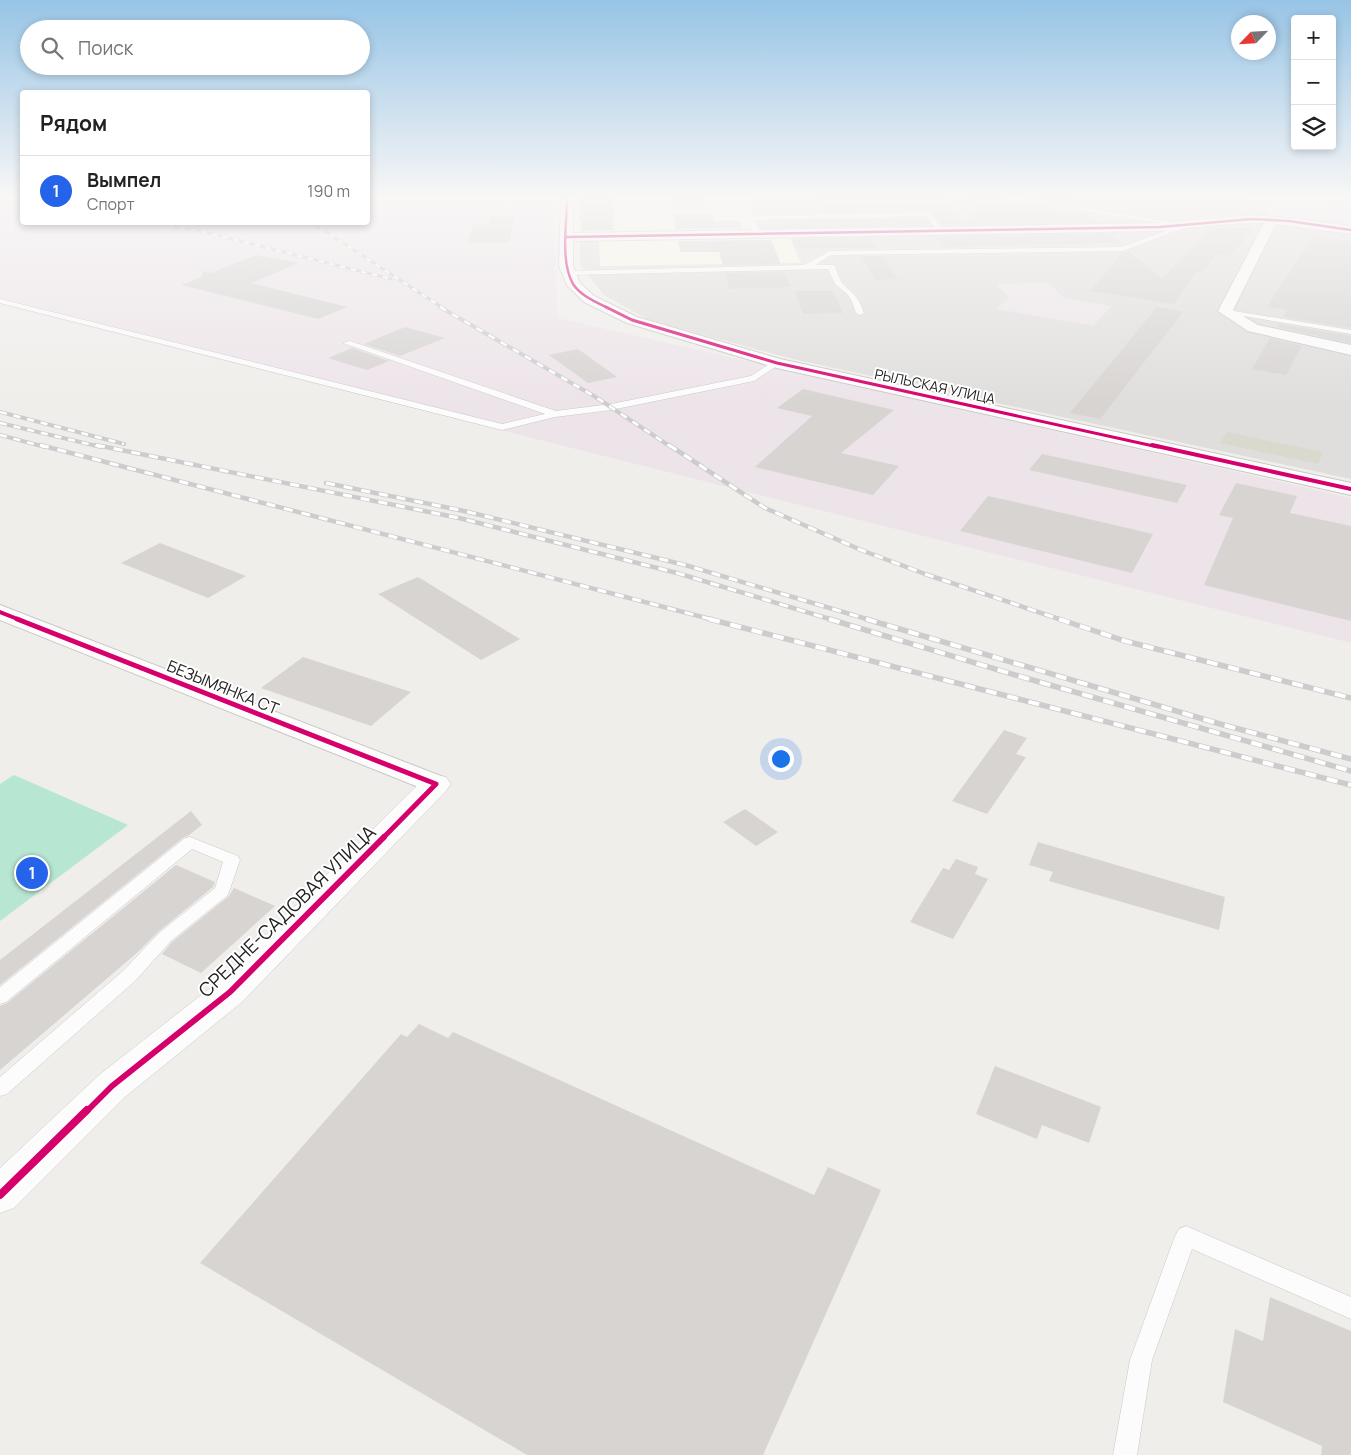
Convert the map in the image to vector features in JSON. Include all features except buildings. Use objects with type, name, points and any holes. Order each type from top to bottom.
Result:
[{"type":"street","points":[[566,266],[568,273]]},
{"type":"street","points":[[1248,266],[1225,310],[1253,328],[1351,350]]},
{"type":"street","name":"РЫЛЬСКАЯ УЛИЦА","points":[[568,273],[574,285],[589,299],[632,320],[777,363],[1351,489]]},
{"type":"street","name":"БЕЗЫМЯНКА СТ","points":[[0,612],[436,784]]},
{"type":"street","name":"СРЕДНЕ-САДОВАЯ УЛИЦА","points":[[0,1195],[112,1086],[230,992],[436,784]]},
{"type":"lane","points":[[805,268],[808,266]]},
{"type":"lane","points":[[568,273],[831,267],[840,284],[854,299],[860,313]]},
{"type":"lane","points":[[0,301],[502,427],[555,414],[611,407],[754,378],[777,363]]},
{"type":"lane","points":[[1225,310],[1351,332]]},
{"type":"lane","points":[[347,343],[555,414]]},
{"type":"lane","points":[[0,997],[190,842],[232,860],[222,891],[165,938],[129,976],[0,1088]]},
{"type":"lane","points":[[1125,1455],[1141,1360],[1186,1236],[1351,1308]]},
{"type":"shaded area","points":[[0,266],[555,266],[558,318],[1351,498],[1351,643],[0,305]]},
{"type":"shaded area","points":[[581,266],[1351,266],[1351,479],[793,359],[649,320],[604,295]]},
{"type":"shaded area","points":[[1048,283],[1065,298],[1112,306],[1093,326],[996,309],[1009,298],[996,284]]},
{"type":"shaded area","points":[[1227,432],[1323,452],[1318,464],[1220,443]]},
{"type":"green space","points":[[14,775],[128,825],[0,921],[0,784]]},
{"type":"railway","points":[[339,266],[391,279]]},
{"type":"railway","points":[[378,266],[443,308]]},
{"type":"railway","points":[[440,307],[594,396],[671,447]]},
{"type":"railway","points":[[0,412],[124,444]]},
{"type":"railway","points":[[0,423],[101,447]]},
{"type":"railway","points":[[0,435],[45,447]]},
{"type":"railway","points":[[40,445],[714,620]]},
{"type":"railway","points":[[96,445],[459,518],[677,573],[833,620]]},
{"type":"railway","points":[[669,445],[765,508],[861,550],[925,574],[1062,620]]},
{"type":"railway","points":[[326,483],[464,511],[685,565],[870,620]]},
{"type":"railway","points":[[709,619],[1351,785]]},
{"type":"railway","points":[[829,619],[1022,677],[1351,771]]},
{"type":"railway","points":[[866,619],[1220,724],[1351,759]]},
{"type":"railway","points":[[1062,620],[1125,641],[1351,698]]},
{"type":"cycle path","points":[[566,266],[574,285],[589,299],[632,320],[777,363],[1351,489]]},
{"type":"cycle path","points":[[0,612],[436,784],[230,992],[112,1086],[0,1195]]},
{"type":"place","name":"Вымпел","points":[[32,873]]}]
